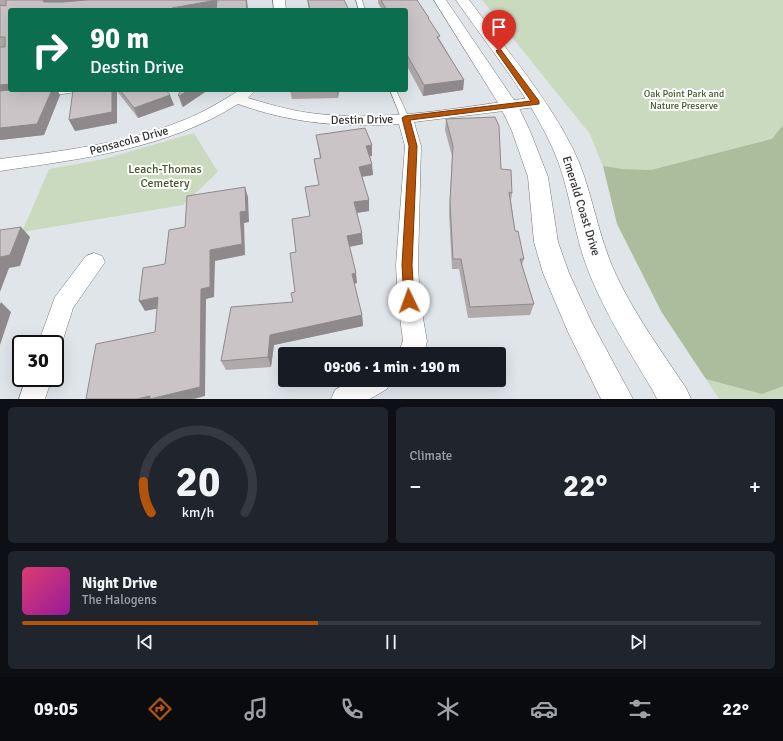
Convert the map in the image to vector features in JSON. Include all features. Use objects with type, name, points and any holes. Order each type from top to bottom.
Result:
[{"type":"street","points":[[440,0],[508,106],[521,131],[538,177],[546,242],[556,273],[582,332],[617,399]]},
{"type":"street","name":"Emerald Coast Drive","points":[[462,0],[536,102],[563,150],[572,172],[591,242],[602,273],[619,306],[675,399]]},
{"type":"street","name":"Destin Drive","points":[[243,94],[270,111],[311,119],[362,122],[536,102]]},
{"type":"street","name":"Pensacola Drive","points":[[0,165],[83,153],[129,143],[190,123],[243,94]]},
{"type":"street","points":[[405,118],[413,146],[407,265],[409,301],[415,341],[413,347]]},
{"type":"street","points":[[53,335],[63,304],[94,262]]},
{"type":"street","points":[[32,399],[36,387]]},
{"type":"street","points":[[344,399],[365,387]]},
{"type":"lane","points":[[38,95],[61,92]]},
{"type":"lane","points":[[394,92],[405,118]]},
{"type":"green space","name":"Oak Point Park and Nature Preserve","points":[[482,0],[783,0],[783,399],[719,399],[661,311],[590,134]]},
{"type":"green space","points":[[783,125],[783,386],[762,394],[706,379],[661,311],[617,224],[603,166],[622,169],[651,170],[772,139]]},
{"type":"green space","name":"Leach-Thomas Cemetery","points":[[194,133],[218,172],[183,205],[22,232],[49,169],[104,159]]},
{"type":"building","points":[[6,0],[44,0],[44,2],[63,2],[87,0],[217,0],[172,8],[8,8],[8,84],[0,85],[0,47],[5,47],[5,37],[0,37],[0,5],[6,6]]},
{"type":"building","points":[[217,0],[246,0],[247,8],[216,8]]},
{"type":"building","points":[[308,0],[344,0],[348,8],[310,8]]},
{"type":"building","points":[[381,0],[417,0],[440,36],[437,37],[464,80],[424,85],[408,57],[408,8],[385,8]]},
{"type":"building","points":[[0,91],[51,92],[37,124],[0,128]]},
{"type":"building","points":[[73,92],[112,92],[112,112],[69,120]]},
{"type":"building","points":[[122,92],[168,92],[170,95],[134,108]]},
{"type":"building","points":[[180,92],[186,92],[179,96],[178,95]]},
{"type":"building","points":[[495,117],[499,126],[501,169],[511,170],[512,193],[509,192],[515,231],[518,231],[524,259],[520,259],[534,304],[470,307],[461,259],[453,259],[450,202],[453,146],[446,119]]},
{"type":"building","points":[[365,128],[372,145],[366,146],[372,164],[359,167],[369,200],[354,202],[362,233],[347,236],[356,273],[352,274],[362,315],[270,335],[268,357],[221,361],[231,307],[293,302],[291,293],[295,292],[290,253],[296,252],[292,219],[310,216],[305,187],[319,185],[314,159],[321,158],[316,135]]},
{"type":"building","points":[[245,187],[246,211],[240,212],[242,244],[210,250],[210,287],[201,289],[200,387],[150,399],[150,396],[137,399],[86,399],[96,344],[155,332],[158,297],[139,301],[143,268],[165,264],[169,230],[185,227],[187,196]]},
{"type":"building","points":[[21,227],[10,255],[0,257],[0,230]]},
{"type":"route","points":[[409,301],[407,265],[413,146],[405,118],[536,102],[499,51]]}]
